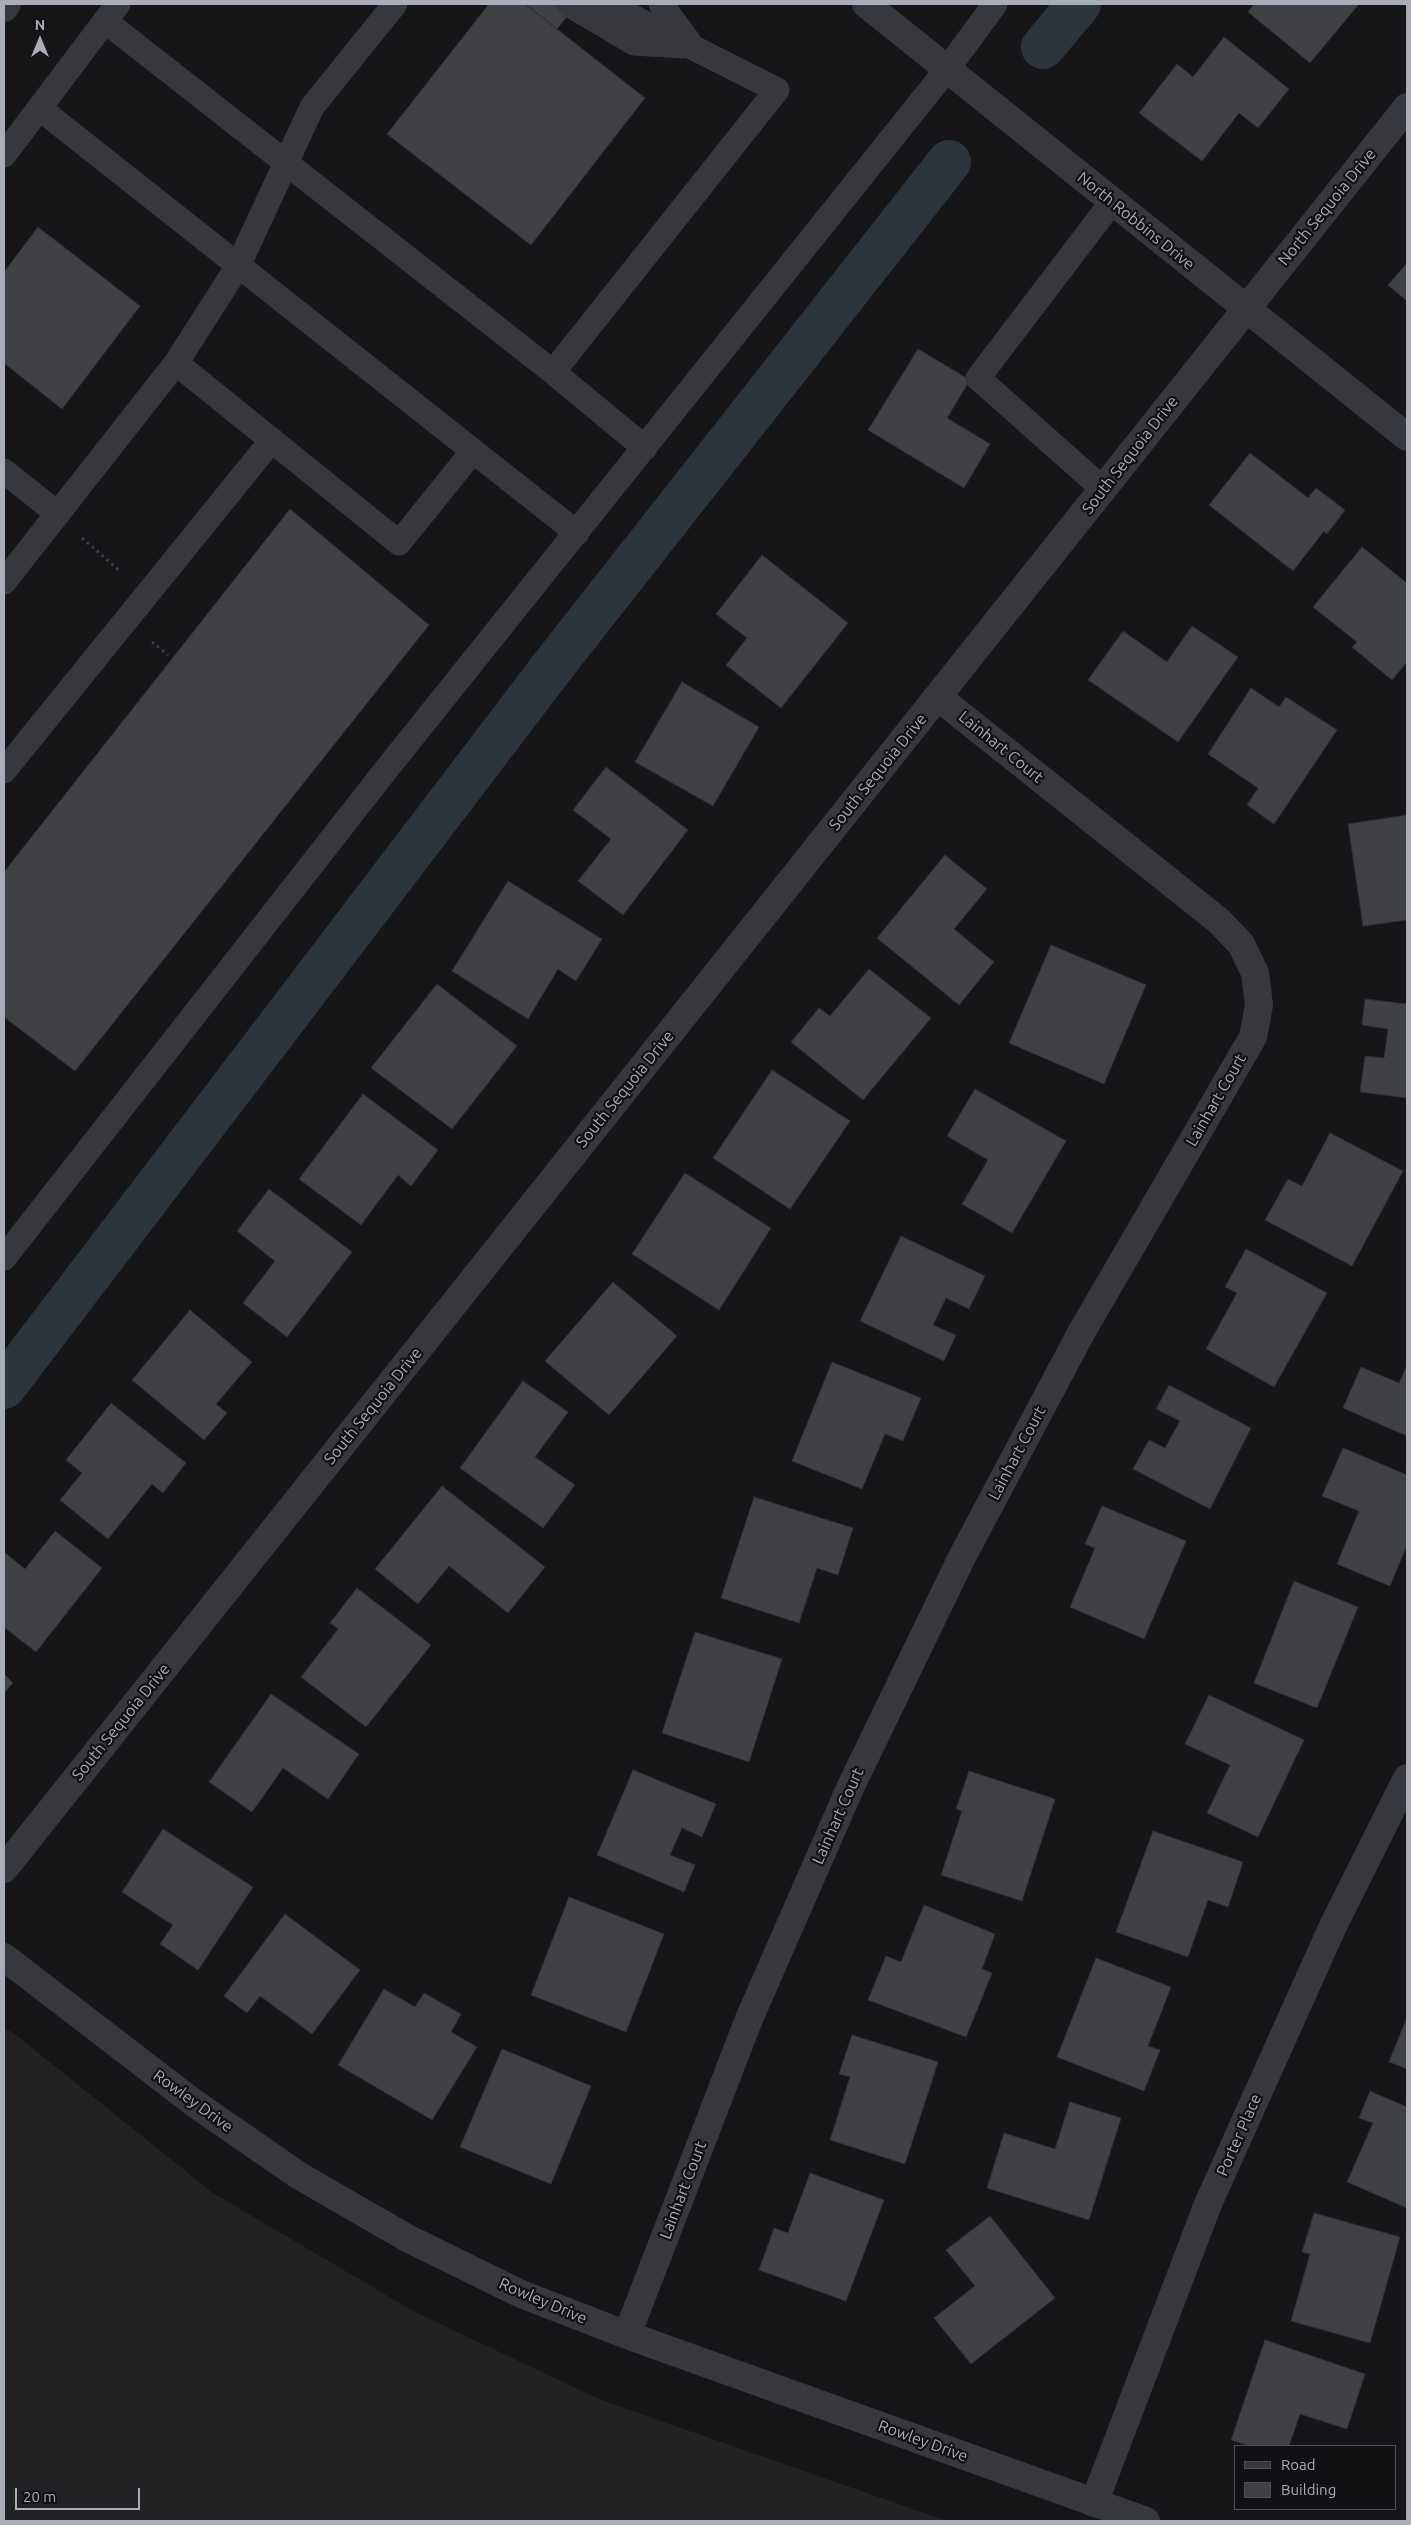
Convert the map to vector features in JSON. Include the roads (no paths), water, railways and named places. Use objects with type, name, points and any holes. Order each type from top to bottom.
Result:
[{"type":"street","points":[[4,8],[7,4]]},
{"type":"street","name":"North Robbins Drive","points":[[866,4],[1407,437]]},
{"type":"street","name":"North Sequoia Drive","points":[[1246,308],[1407,107]]},
{"type":"street","name":"South Sequoia Drive","points":[[4,1869],[1246,308]]},
{"type":"street","name":"Lainhart Court","points":[[627,2336],[749,2018],[868,1750],[962,1557],[1081,1333],[1253,1036],[1259,1005],[1254,973],[1241,944],[1219,921],[938,697]]},
{"type":"street","name":"Porter Place","points":[[1094,2503],[1208,2204],[1333,1926],[1407,1778]]},
{"type":"street","name":"Rowley Drive","points":[[4,1957],[194,2103],[298,2175],[407,2238],[521,2294],[627,2336],[1146,2521]]},
{"type":"lane","points":[[4,582],[176,363],[238,266],[312,106],[395,4]]},
{"type":"lane","points":[[568,4],[634,44],[692,46]]},
{"type":"lane","points":[[553,372],[777,90],[607,4]]},
{"type":"lane","points":[[661,4],[692,46]]},
{"type":"lane","points":[[6,1250],[385,771],[948,68],[995,4]]},
{"type":"lane","points":[[4,155],[112,12],[286,162],[553,372],[645,448]]},
{"type":"lane","points":[[39,108],[577,533]]},
{"type":"lane","points":[[1103,489],[978,378],[1112,202]]},
{"type":"lane","points":[[176,363],[399,543],[473,451]]},
{"type":"lane","points":[[4,771],[272,440]]},
{"type":"lane","points":[[4,471],[58,514]]},
{"type":"waterway","points":[[1043,47],[1079,4]]},
{"type":"waterway","points":[[4,1387],[556,662],[949,162]]}]
